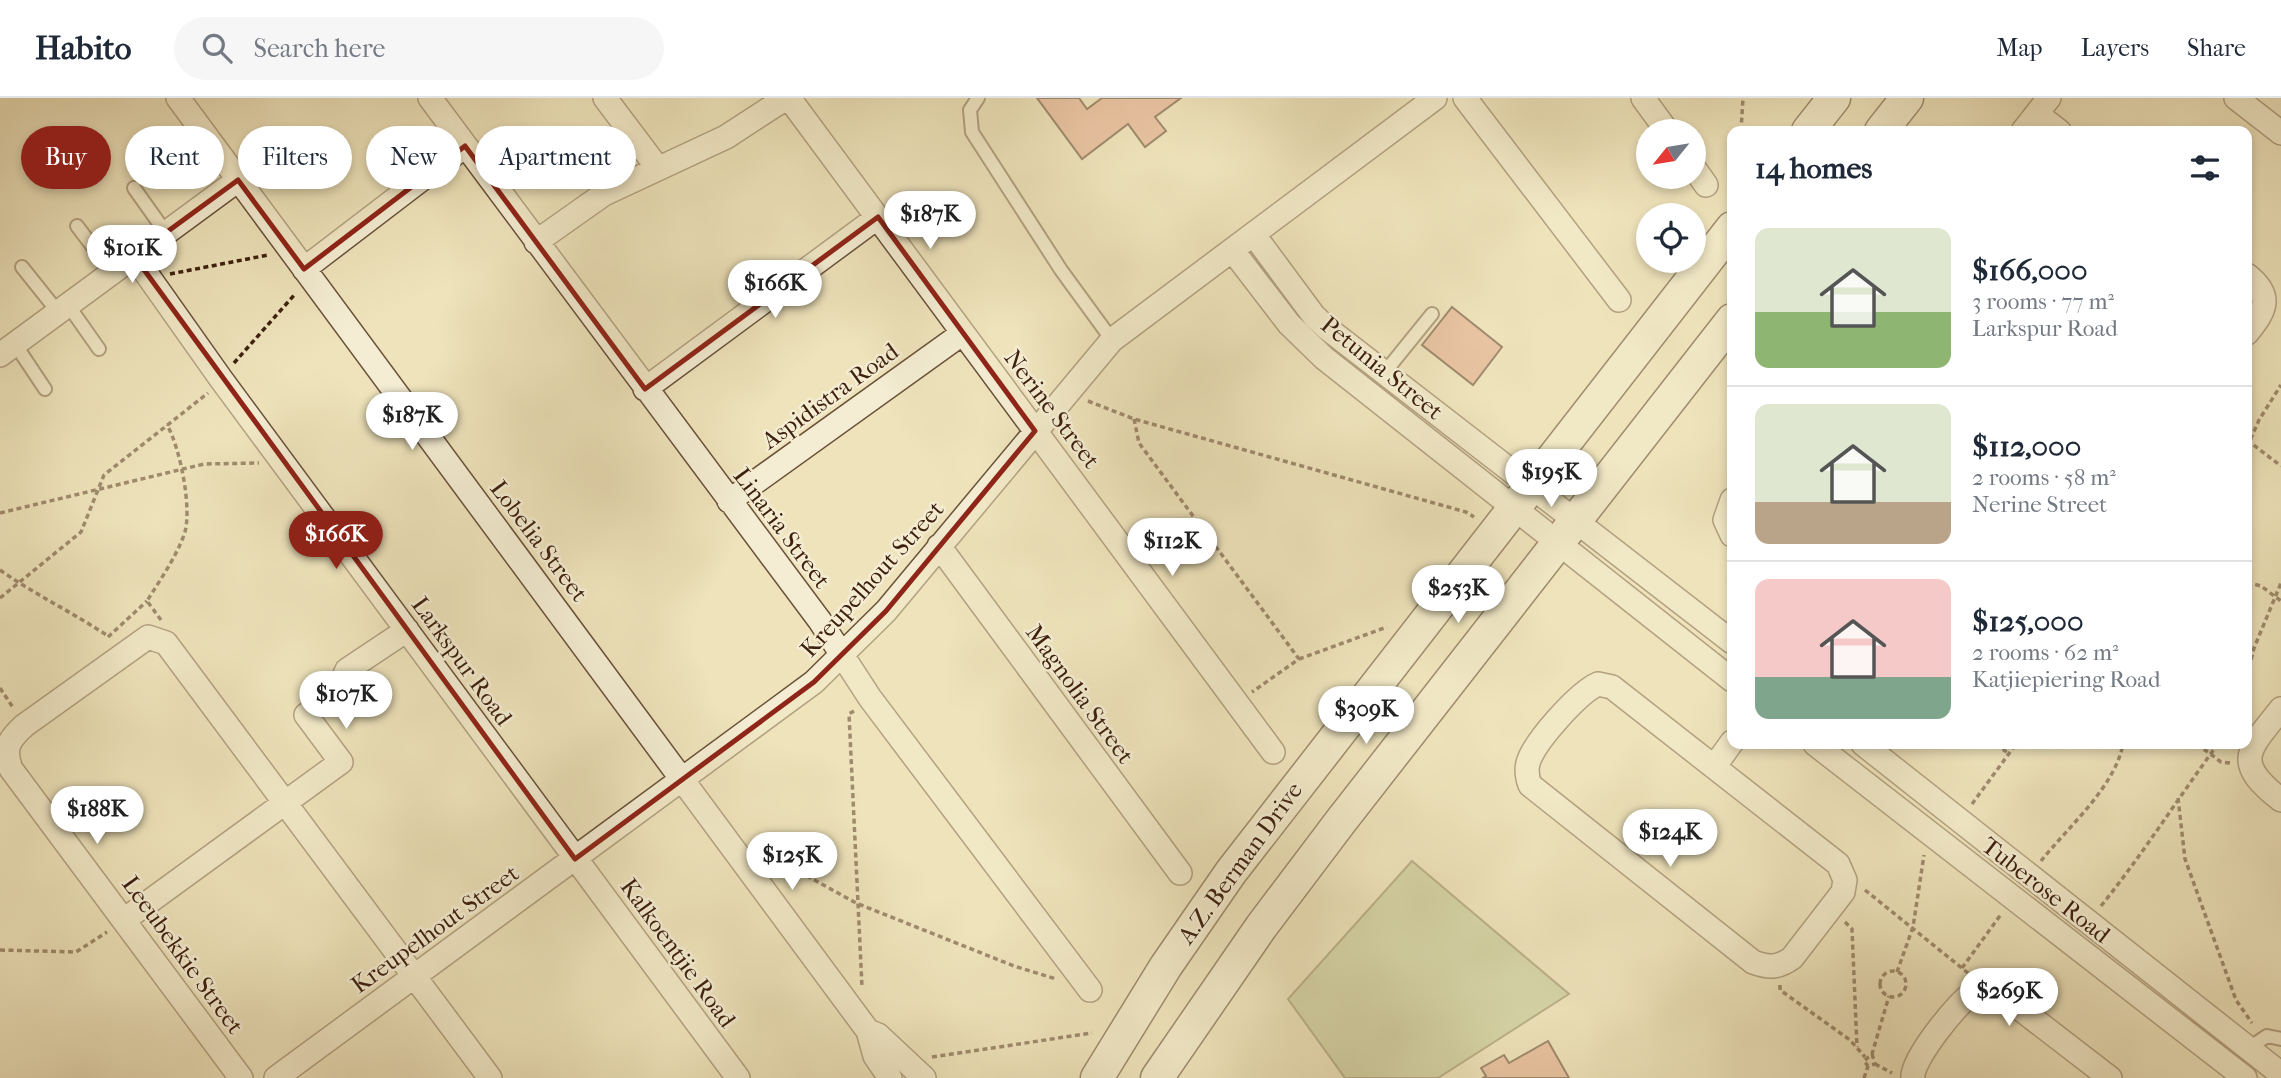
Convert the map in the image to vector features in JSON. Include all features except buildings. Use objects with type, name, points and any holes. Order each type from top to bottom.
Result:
[{"type":"main road","points":[[1812,126],[1834,98]]},
{"type":"main road","points":[[1885,126],[1907,98]]},
{"type":"main road","name":"A.Z. Berman Drive","points":[[1097,1078],[1166,966],[1231,872],[1727,234]]},
{"type":"main road","points":[[1157,1078],[1261,926],[1727,326]]},
{"type":"street","name":"Lobelia Street","points":[[178,98],[238,180]]},
{"type":"street","name":"Linaria Street","points":[[430,98],[843,654],[870,698],[1090,990]]},
{"type":"street","points":[[606,98],[657,167]]},
{"type":"street","points":[[536,242],[604,194],[657,167],[726,138],[788,98]]},
{"type":"street","name":"Nerine Street","points":[[788,98],[1273,752]]},
{"type":"street","name":"Kreupelhout Street","points":[[276,1078],[814,682],[886,611],[1112,340],[1435,98]]},
{"type":"street","points":[[1465,98],[1619,300]]},
{"type":"street","points":[[1643,98],[1658,119]]},
{"type":"street","points":[[2236,98],[2281,133]]},
{"type":"street","points":[[2036,114],[2052,126]]},
{"type":"street","points":[[304,269],[466,146]]},
{"type":"street","points":[[4,350],[238,180]]},
{"type":"street","name":"Lobelia Street","points":[[245,189],[868,1031]]},
{"type":"street","points":[[645,389],[878,217]]},
{"type":"street","name":"Petunia Street","points":[[1254,235],[1314,316],[1385,372],[1525,497]]},
{"type":"street","name":"Petunia Street","points":[[1233,251],[1303,340],[1525,497]]},
{"type":"street","name":"Larkspur Road","points":[[134,256],[220,379],[575,859]]},
{"type":"street","points":[[2252,280],[2261,288],[2265,300],[2263,314],[2252,327]]},
{"type":"street","name":"Aspidistra Road","points":[[729,501],[963,333]]},
{"type":"street","points":[[1525,497],[1568,531],[1727,675]]},
{"type":"street","points":[[1568,531],[1727,639]]},
{"type":"street","name":"Magnolia Street","points":[[939,546],[1180,873]]},
{"type":"street","points":[[124,919],[341,762],[306,715],[337,691],[347,670],[407,630]]},
{"type":"street","name":"Leeubekkie Street","points":[[157,639],[148,637],[137,642],[25,725],[11,737],[7,746],[7,758],[11,769],[241,1078]]},
{"type":"street","points":[[157,639],[166,643],[490,1078]]},
{"type":"street","points":[[1598,684],[1612,687],[1714,766],[1838,864],[1845,880],[1843,892],[1792,958],[1781,966],[1767,967],[1753,962],[1539,794],[1530,785],[1526,774],[1528,760],[1574,699],[1598,684]]},
{"type":"street","points":[[2252,746],[2281,709]]},
{"type":"street","points":[[1714,766],[1727,749]]},
{"type":"street","name":"Tuberose Road","points":[[1821,749],[2245,1078]]},
{"type":"street","name":"Tuberose Road","points":[[1869,749],[2089,922],[2255,1042],[2281,1074]]},
{"type":"street","points":[[2251,749],[2250,763],[2254,776],[2281,800]]},
{"type":"street","name":"Kalkoentjie Road","points":[[575,859],[738,1078]]},
{"type":"street","points":[[1913,1078],[1916,1060],[1963,1002],[1974,991],[1987,988],[1997,991],[2110,1078]]},
{"type":"street","points":[[868,1031],[878,1035],[923,1068]]},
{"type":"street","points":[[868,1031],[875,1056],[890,1078]]},
{"type":"lane","points":[[978,98],[970,110],[972,132],[1061,270],[1112,340]]},
{"type":"lane","points":[[135,189],[166,233]]},
{"type":"lane","points":[[77,226],[112,272]]},
{"type":"lane","points":[[22,267],[99,349]]},
{"type":"lane","points":[[1385,372],[1432,314]]},
{"type":"lane","points":[[4,350],[45,389]]},
{"type":"lane","points":[[2255,1042],[2271,1035],[2281,1040]]},
{"type":"path","points":[[1741,126],[1743,98]]},
{"type":"path","points":[[0,598],[81,532],[104,475],[213,389],[295,295],[304,269],[266,254],[168,274]]},
{"type":"path","points":[[2252,435],[2281,385]]},
{"type":"path","points":[[1076,396],[1134,419],[1466,512],[1474,517]]},
{"type":"path","points":[[1134,419],[1139,443],[1299,659]]},
{"type":"path","points":[[157,639],[161,620],[147,601],[186,532],[183,471],[177,442],[167,424]]},
{"type":"path","points":[[2252,443],[2281,466]]},
{"type":"path","points":[[0,513],[204,464],[258,464],[276,454]]},
{"type":"path","points":[[0,570],[108,636]]},
{"type":"path","points":[[2252,656],[2281,583]]},
{"type":"path","points":[[2252,584],[2277,596],[2281,601]]},
{"type":"path","points":[[1238,703],[1299,659],[1387,627]]},
{"type":"path","points":[[862,990],[849,714],[870,698]]},
{"type":"path","points":[[2002,749],[2009,754]]},
{"type":"path","points":[[1969,807],[2012,749]]},
{"type":"path","points":[[2035,868],[2106,786],[2121,749]]},
{"type":"path","points":[[2204,749],[2221,762]]},
{"type":"path","points":[[2089,922],[2139,859],[2178,798],[2214,749]]},
{"type":"path","points":[[2178,798],[2185,859],[2236,1000],[2255,1042]]},
{"type":"path","points":[[758,849],[856,903],[1014,966],[1090,990]]},
{"type":"path","points":[[1897,972],[1913,927],[1925,851]]},
{"type":"path","points":[[1876,896],[1969,974]]},
{"type":"path","points":[[1962,968],[2007,906]]},
{"type":"path","points":[[1830,908],[1852,929],[1857,1047]]},
{"type":"path","points":[[0,950],[76,953],[124,919]]},
{"type":"path","points":[[1897,972],[1905,980],[1904,991],[1895,997],[1889,996],[1881,988],[1882,977],[1886,973],[1897,972]]},
{"type":"path","points":[[1780,990],[1857,1047],[1868,1066]]},
{"type":"path","points":[[1889,996],[1872,1054],[1875,1064],[1890,1073]]},
{"type":"path","points":[[923,1068],[1092,1032]]},
{"type":"path","points":[[1865,1057],[1872,1054]]},
{"type":"path","points":[[1868,1066],[1875,1064]]},
{"type":"path","points":[[1864,1078],[1868,1066]]},
{"type":"highlighted area","points":[[465,146],[645,389],[878,217],[1035,431],[886,611],[814,682],[575,859],[134,256],[238,180],[304,269]]},
{"type":"green space","points":[[1412,861],[1569,994],[1438,1078],[1345,1078],[1288,999]]}]
